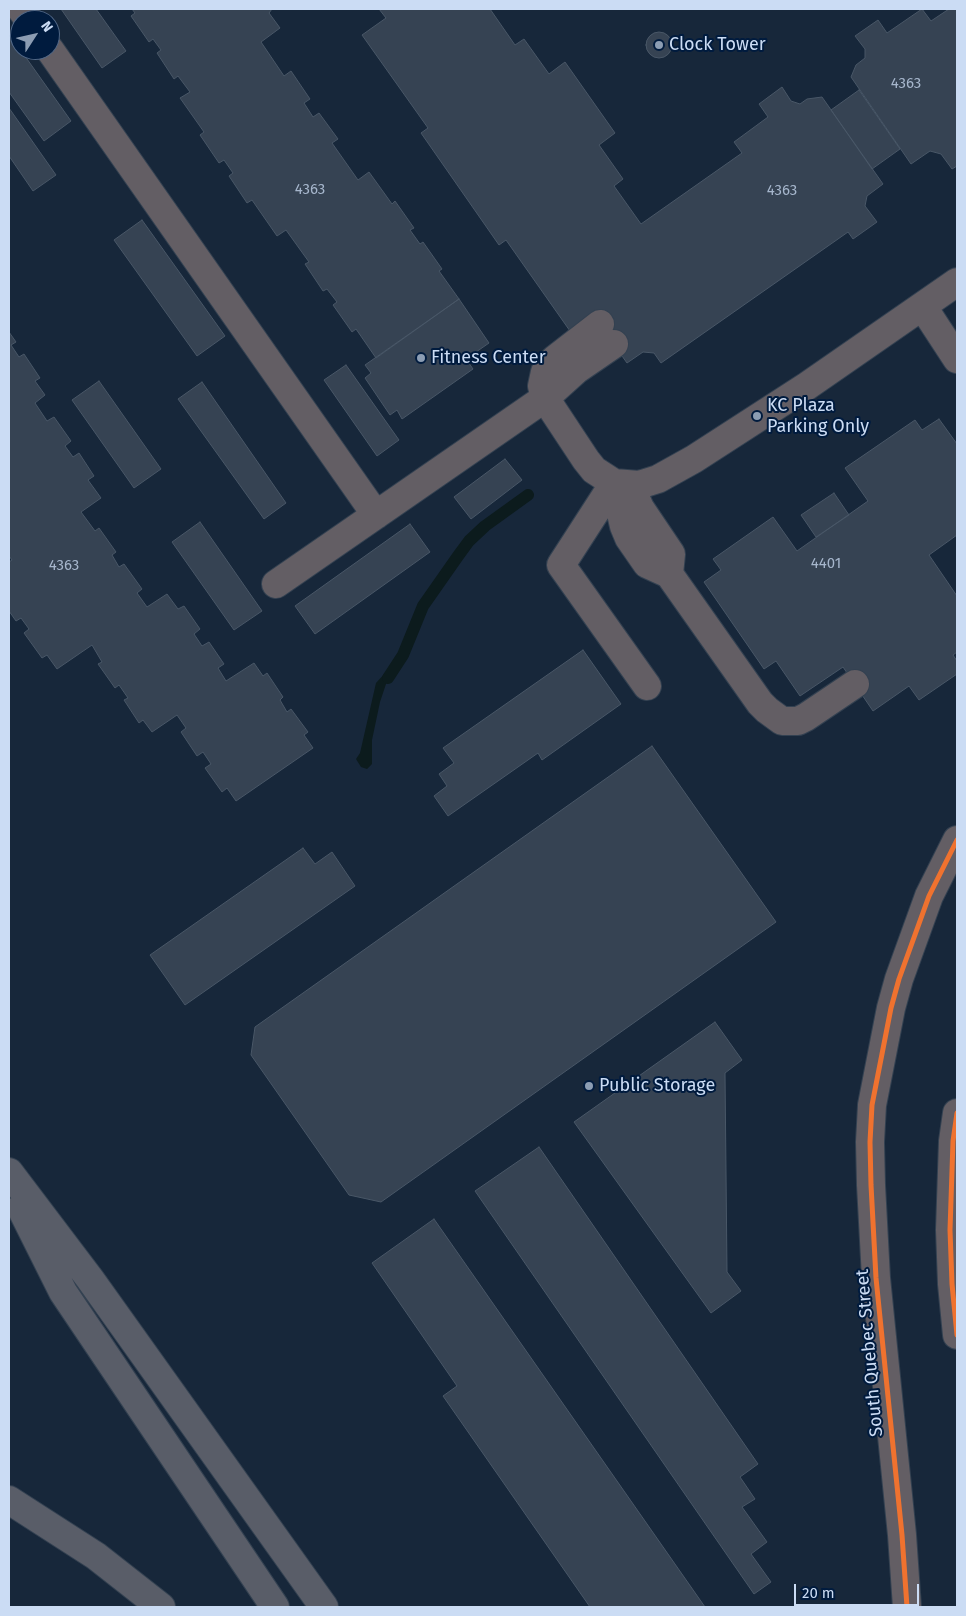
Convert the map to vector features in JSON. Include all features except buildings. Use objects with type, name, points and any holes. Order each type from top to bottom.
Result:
[{"type":"highway","points":[[9,1172],[90,1279],[324,1607]]},
{"type":"highway","points":[[9,1185],[63,1292],[275,1607]]},
{"type":"highway","points":[[9,1500],[96,1556],[161,1607]]},
{"type":"street","points":[[57,60],[376,515]]},
{"type":"street","points":[[607,334],[564,351],[550,365],[542,379],[545,398],[586,460],[601,476],[622,484],[648,483],[679,468],[806,386],[957,282]]},
{"type":"street","points":[[923,307],[957,358]]},
{"type":"street","points":[[276,584],[545,398]]},
{"type":"street","points":[[622,484],[671,554],[669,574],[760,703],[775,717],[790,722],[806,717],[855,684]]},
{"type":"street","points":[[622,484],[561,565],[647,686]]},
{"type":"street","name":"South Quebec Street","points":[[907,1607],[902,1535],[876,1278],[870,1142],[872,1105],[891,1008],[899,979],[929,896],[957,840]]},
{"type":"street","points":[[957,1113],[953,1141],[950,1230],[952,1284],[957,1334]]},
{"type":"shaded area","points":[[386,672],[388,678],[380,702],[372,740],[372,764],[367,769],[361,767],[356,759],[360,753],[376,683]]},
{"type":"waterway","points":[[388,678],[403,655],[423,606],[469,541],[485,526],[528,495]]},
{"type":"cycle path","points":[[907,1607],[902,1535],[876,1278],[870,1142],[872,1105],[891,1008],[899,979],[929,896],[957,840]]},
{"type":"cycle path","points":[[957,1113],[953,1141],[950,1230],[952,1284],[957,1335]]},
{"type":"place","name":"Clock Tower","points":[[659,45]]},
{"type":"place","name":"Fitness Center","points":[[421,358]]},
{"type":"place","name":"KC Plaza Parking Only","points":[[757,416]]},
{"type":"place","name":"Public Storage","points":[[589,1086]]}]
